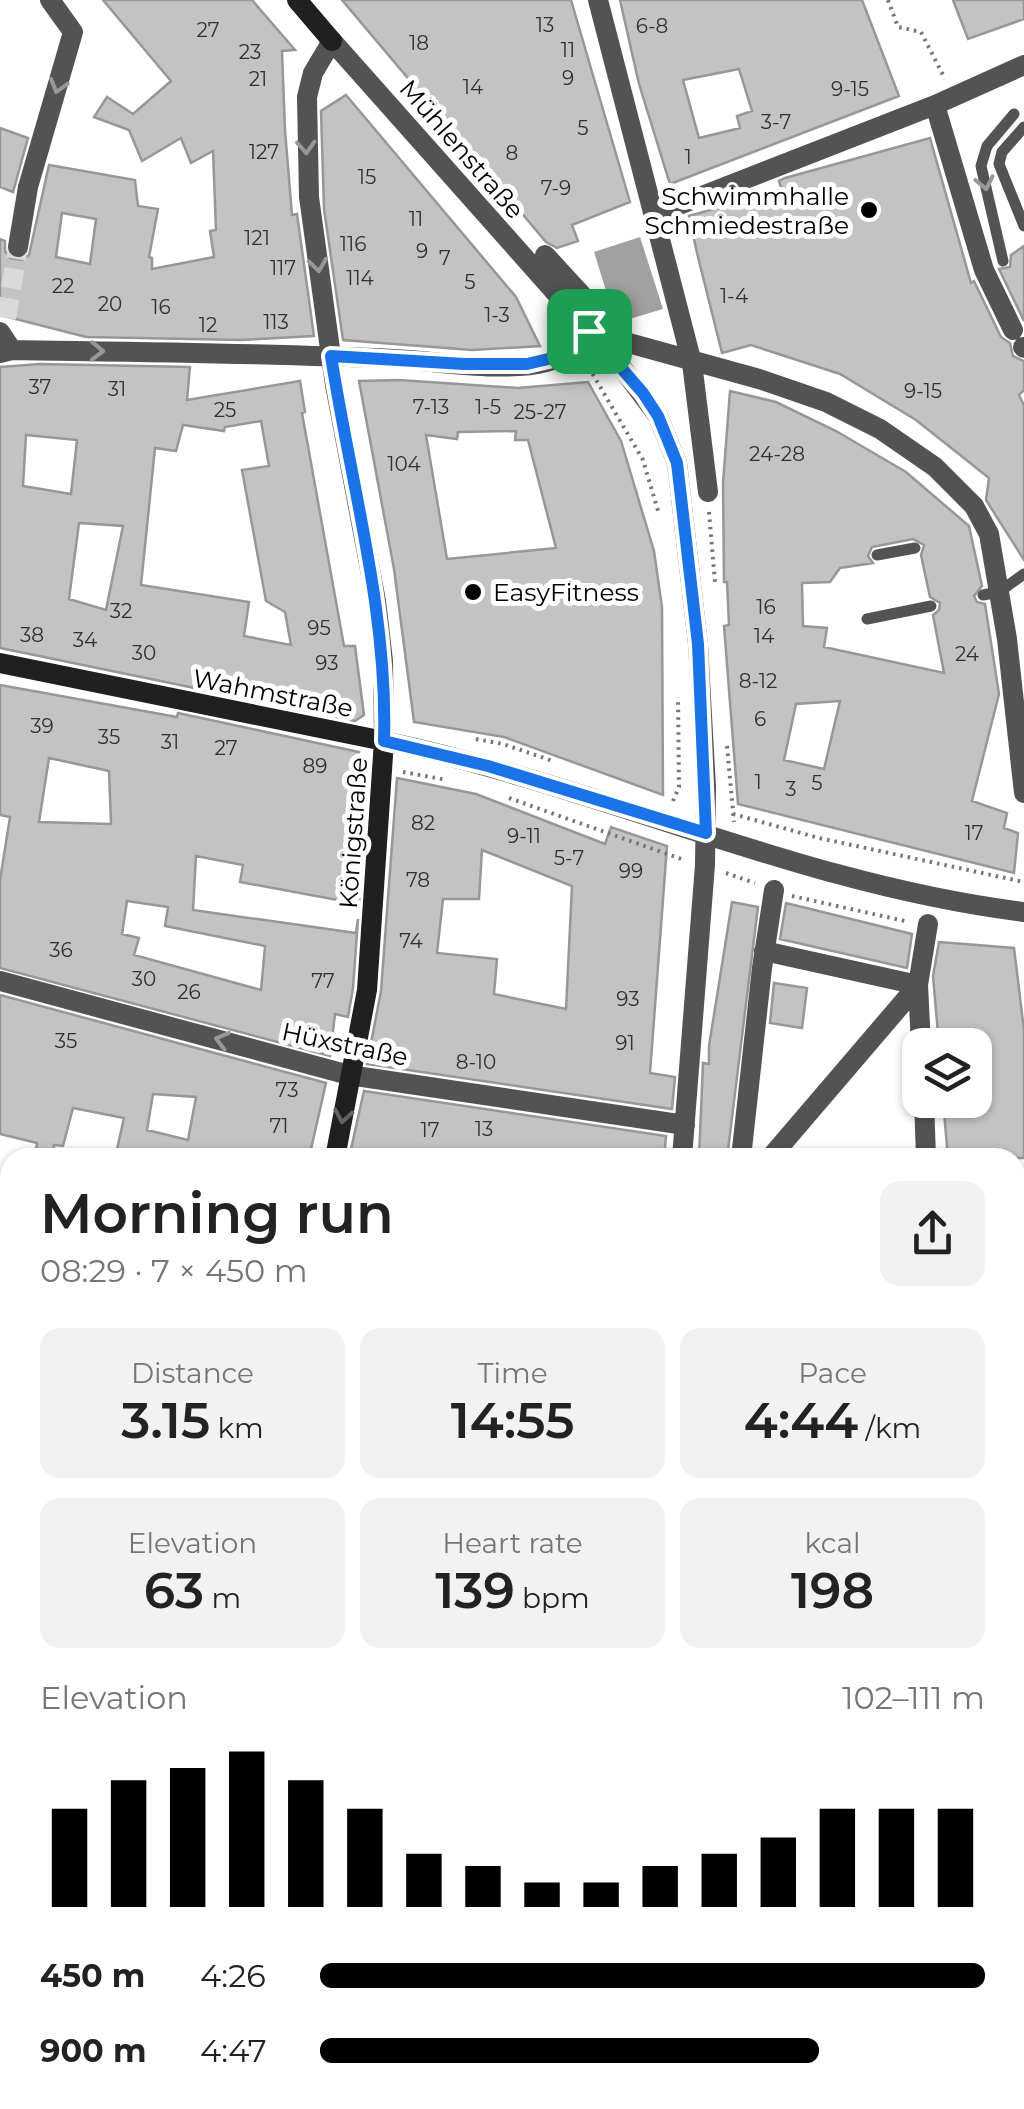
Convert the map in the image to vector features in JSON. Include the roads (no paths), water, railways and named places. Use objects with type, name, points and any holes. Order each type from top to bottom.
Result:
[{"type":"street","points":[[18,247],[28,187],[73,32],[50,0]]},
{"type":"street","name":"Mühlenstraße","points":[[297,0],[557,282],[582,338],[643,393],[658,416],[677,463],[698,644],[706,833],[683,1148]]},
{"type":"street","points":[[598,0],[692,363],[708,492]]},
{"type":"street","name":"Königstraße","points":[[332,41],[313,73],[307,97],[313,232],[331,356],[376,601],[383,661],[384,741],[367,990],[338,1148]]},
{"type":"street","points":[[656,214],[1024,65]]},
{"type":"street","points":[[944,100],[984,270],[1020,349]]},
{"type":"street","points":[[544,254],[557,282],[625,342],[826,402],[880,429],[935,468],[974,506],[991,594],[1016,639],[1024,793]]},
{"type":"street","points":[[4,338],[210,353],[527,364],[547,362],[582,338]]},
{"type":"street","name":"Wahmstraße","points":[[0,664],[384,741],[488,766],[840,876],[934,898],[1024,912]]},
{"type":"street","points":[[742,1148],[774,890]]},
{"type":"street","points":[[920,1028],[918,985],[928,924]]},
{"type":"street","points":[[764,951],[918,985]]},
{"type":"street","name":"Hüxstraße","points":[[0,982],[350,1075],[685,1125]]},
{"type":"street","points":[[779,1148],[918,985]]},
{"type":"street","points":[[925,1118],[926,1148]]},
{"type":"lane","points":[[1003,260],[981,166],[986,146],[1014,114],[1022,130],[1024,147]]},
{"type":"lane","points":[[1022,130],[1002,152],[999,164],[1024,226]]},
{"type":"lane","points":[[876,555],[915,548]]},
{"type":"lane","points":[[991,594],[1024,574]]},
{"type":"lane","points":[[867,618],[931,606]]},
{"type":"tunnel","points":[[6,318],[18,247]]},
{"type":"place","name":"Schwimmhalle Schmiedestraße","points":[[869,210]]},
{"type":"place","name":"EasyFitness","points":[[473,592]]}]
